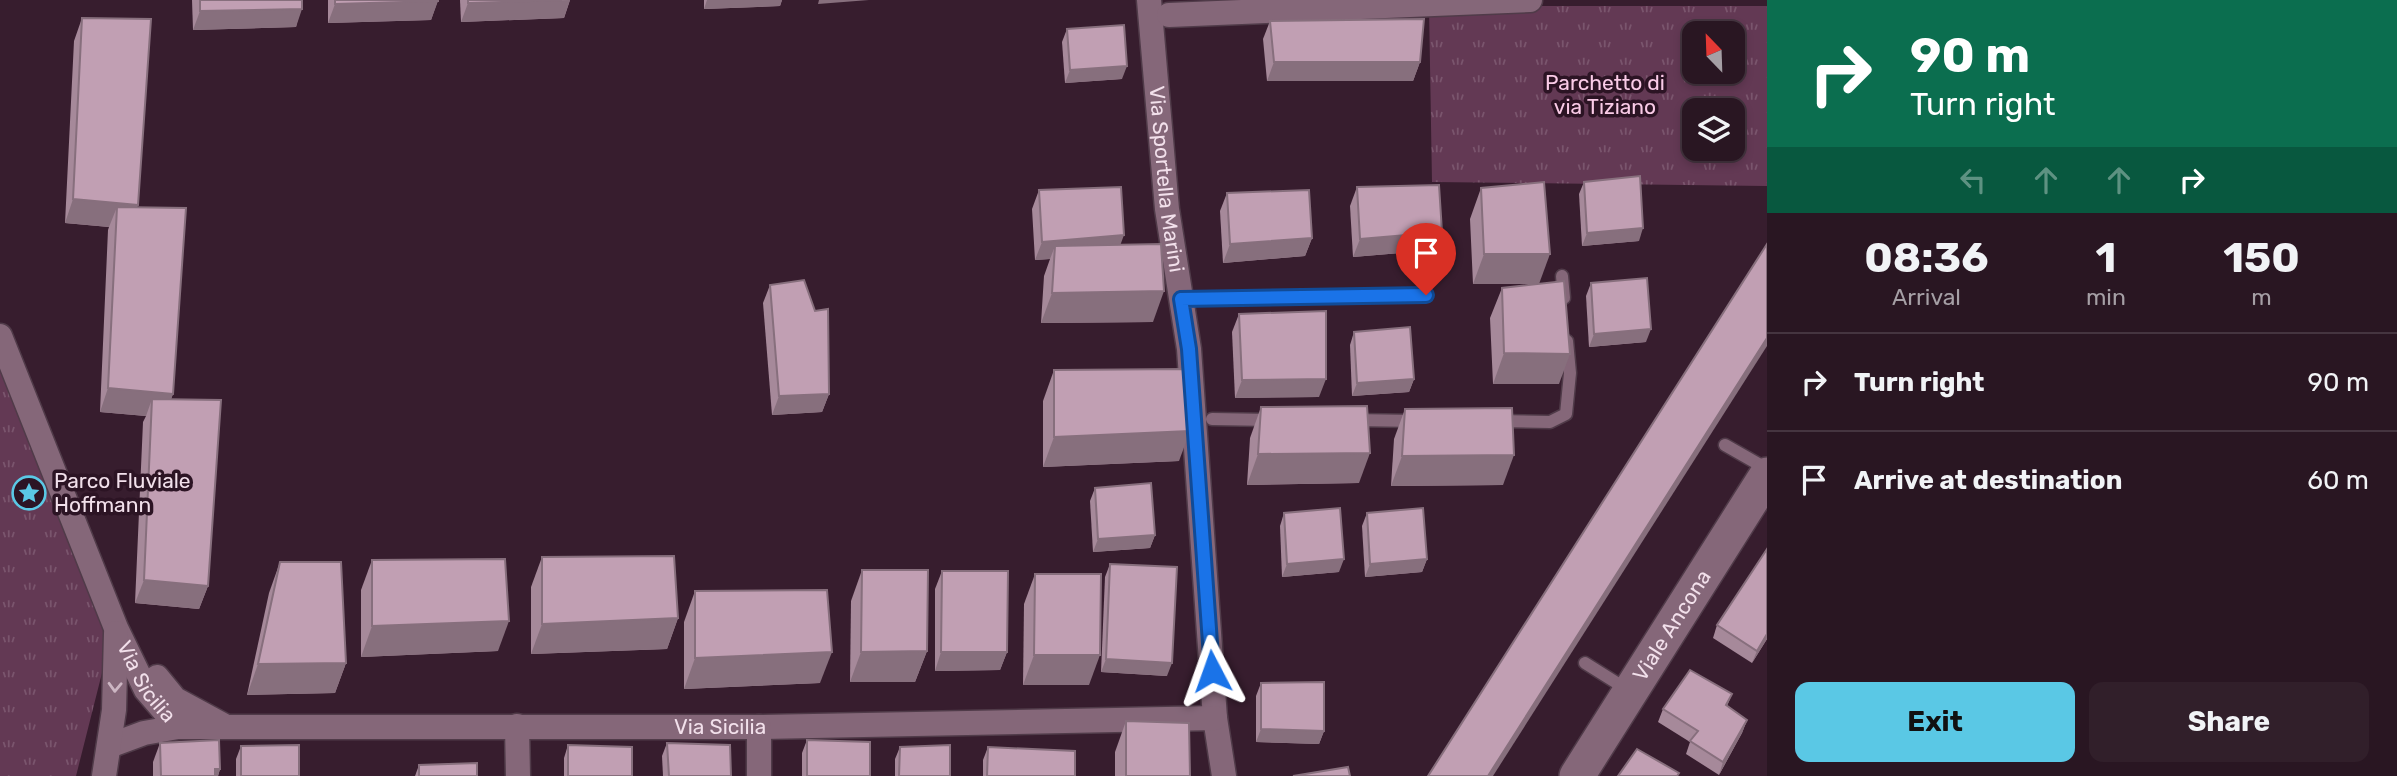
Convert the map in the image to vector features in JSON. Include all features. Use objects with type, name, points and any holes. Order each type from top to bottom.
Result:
[{"type":"main road","name":"Viale Ancona","points":[[1577,776],[1767,475]]},
{"type":"street","name":"Via Sportella Marini","points":[[1149,0],[1167,209],[1189,349],[1215,718],[1224,776]]},
{"type":"street","points":[[1170,15],[1376,2],[1530,0]]},
{"type":"street","name":"Via Sicilia","points":[[0,336],[117,628],[146,690],[178,727],[759,727],[1215,718]]},
{"type":"street","points":[[104,776],[114,710],[117,628]]},
{"type":"street","name":"Via Sicilia","points":[[117,628],[175,699],[226,727]]},
{"type":"street","points":[[517,726],[519,776]]},
{"type":"street","points":[[109,746],[144,733],[178,727]]},
{"type":"street","points":[[759,727],[759,776]]},
{"type":"lane","points":[[1562,276],[1565,317]]},
{"type":"lane","points":[[1181,299],[1426,295]]},
{"type":"lane","points":[[1483,421],[1550,422],[1566,414],[1570,373],[1566,331]]},
{"type":"lane","points":[[1212,419],[1279,420]]},
{"type":"lane","points":[[1334,420],[1428,421]]},
{"type":"lane","points":[[1725,445],[1767,469]]},
{"type":"lane","points":[[1585,663],[1631,692]]},
{"type":"green space","name":"Parchetto di via Tiziano","points":[[1429,6],[1767,6],[1767,186],[1432,182]]},
{"type":"green space","name":"Parco Fluviale Hoffmann","points":[[0,357],[116,628],[76,776],[0,776]]},
{"type":"building","points":[[200,0],[302,0],[302,9],[200,11]]},
{"type":"building","points":[[335,0],[438,0],[438,1],[335,4]]},
{"type":"building","points":[[468,0],[562,0],[468,3]]},
{"type":"building","points":[[82,18],[151,19],[138,205],[73,199]]},
{"type":"building","points":[[1424,19],[1420,62],[1274,62],[1270,21]]},
{"type":"building","points":[[1124,25],[1127,66],[1070,70],[1067,29]]},
{"type":"building","points":[[1640,176],[1643,228],[1587,233],[1584,182]]},
{"type":"building","points":[[1544,182],[1550,254],[1484,254],[1481,188]]},
{"type":"building","points":[[1439,185],[1442,232],[1360,239],[1357,187]]},
{"type":"building","points":[[1121,187],[1124,235],[1042,242],[1039,190]]},
{"type":"building","points":[[1309,190],[1312,238],[1230,244],[1227,193]]},
{"type":"building","points":[[117,207],[186,208],[173,394],[108,388]]},
{"type":"building","points":[[1161,244],[1164,291],[1052,293],[1055,246]]},
{"type":"building","points":[[1767,244],[1767,338],[1488,776],[1428,776]]},
{"type":"building","points":[[1647,278],[1651,329],[1594,334],[1591,283]]},
{"type":"building","points":[[804,280],[815,311],[828,309],[829,394],[779,396],[770,285]]},
{"type":"building","points":[[1564,281],[1570,354],[1504,353],[1502,288]]},
{"type":"building","points":[[1326,311],[1326,379],[1242,380],[1239,314]]},
{"type":"building","points":[[1410,327],[1414,379],[1357,383],[1354,332]]},
{"type":"building","points":[[1186,369],[1190,431],[1054,437],[1054,370]]},
{"type":"building","points":[[152,399],[221,400],[208,586],[144,580]]},
{"type":"building","points":[[1367,406],[1370,453],[1258,454],[1261,407]]},
{"type":"building","points":[[1512,408],[1514,455],[1402,456],[1405,409]]},
{"type":"building","points":[[1151,483],[1155,535],[1098,539],[1095,488]]},
{"type":"building","points":[[1340,508],[1344,559],[1287,564],[1284,513]]},
{"type":"building","points":[[1423,508],[1427,559],[1370,564],[1367,513]]},
{"type":"building","points":[[1767,549],[1767,634],[1757,651],[1717,625]]},
{"type":"building","points":[[674,556],[678,618],[542,624],[542,557]]},
{"type":"building","points":[[505,559],[509,621],[372,626],[372,560]]},
{"type":"building","points":[[280,562],[341,562],[346,663],[258,664]]},
{"type":"building","points":[[1110,564],[1177,567],[1172,663],[1106,659]]},
{"type":"building","points":[[862,570],[928,570],[927,651],[861,652]]},
{"type":"building","points":[[942,571],[1008,571],[1007,652],[941,652]]},
{"type":"building","points":[[1035,574],[1101,574],[1100,655],[1034,655]]},
{"type":"building","points":[[827,590],[832,652],[695,658],[695,591]]},
{"type":"building","points":[[1690,670],[1732,694],[1726,705],[1747,720],[1723,762],[1690,741],[1698,731],[1663,709]]},
{"type":"building","points":[[1324,682],[1324,731],[1261,729],[1261,683]]},
{"type":"building","points":[[1126,721],[1189,723],[1190,776],[1126,776]]},
{"type":"building","points":[[219,740],[220,769],[215,769],[215,776],[161,776],[160,743]]},
{"type":"building","points":[[807,740],[870,742],[870,776],[807,776]]},
{"type":"building","points":[[667,743],[730,745],[731,776],[669,776]]},
{"type":"building","points":[[299,745],[299,776],[241,776],[241,746]]},
{"type":"building","points":[[568,745],[632,747],[632,776],[568,776]]},
{"type":"building","points":[[950,745],[950,776],[899,776],[900,747]]},
{"type":"building","points":[[988,747],[1075,751],[1075,776],[987,776]]},
{"type":"building","points":[[1637,749],[1679,773],[1677,776],[1618,776]]},
{"type":"building","points":[[477,763],[477,776],[419,776],[419,765]]},
{"type":"building","points":[[1348,767],[1350,776],[1293,776]]},
{"type":"place","name":"Parco Fluviale Hoffmann","points":[[29,493]]},
{"type":"route","points":[[1212,671],[1189,349],[1181,299],[1426,295]]}]
